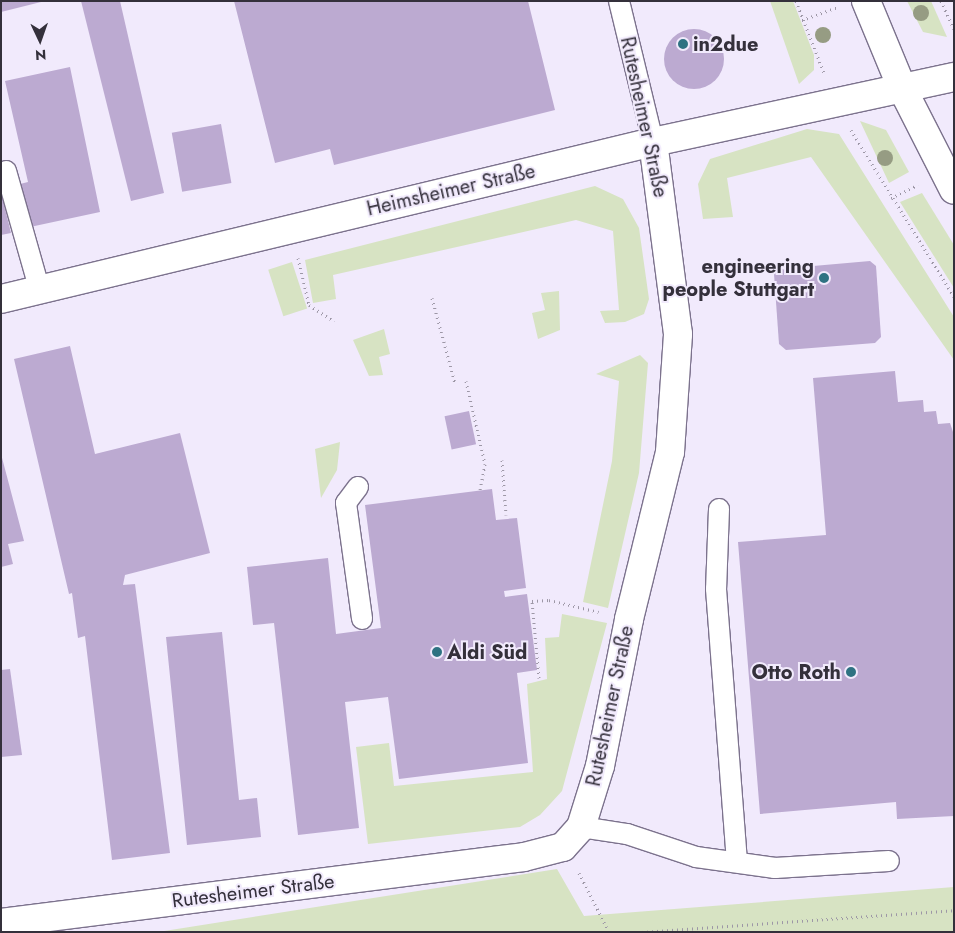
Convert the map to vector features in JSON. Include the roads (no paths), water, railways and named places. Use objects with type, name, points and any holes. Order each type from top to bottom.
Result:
[{"type":"street","points":[[855,3],[902,88],[954,190]]},
{"type":"street","name":"Heimsheimer Straße","points":[[1,299],[653,142],[835,104],[954,76]]},
{"type":"street","name":"Rutesheimer Straße","points":[[1,923],[524,857],[563,847],[581,827],[600,766],[629,619],[670,452],[678,334],[653,142]]},
{"type":"lane","name":"Rutesheimer Straße","points":[[619,1],[653,142]]},
{"type":"lane","points":[[6,171],[40,291]]},
{"type":"lane","points":[[358,487],[346,503],[362,619]]},
{"type":"lane","points":[[719,509],[716,589],[737,862]]},
{"type":"lane","points":[[581,827],[627,834],[696,857],[775,868],[889,861]]},
{"type":"place","name":"in2due","points":[[683,44]]},
{"type":"place","name":"engineering people Stuttgart","points":[[824,278]]},
{"type":"place","name":"Aldi Süd","points":[[437,652]]},
{"type":"place","name":"Otto Roth","points":[[851,672]]}]
